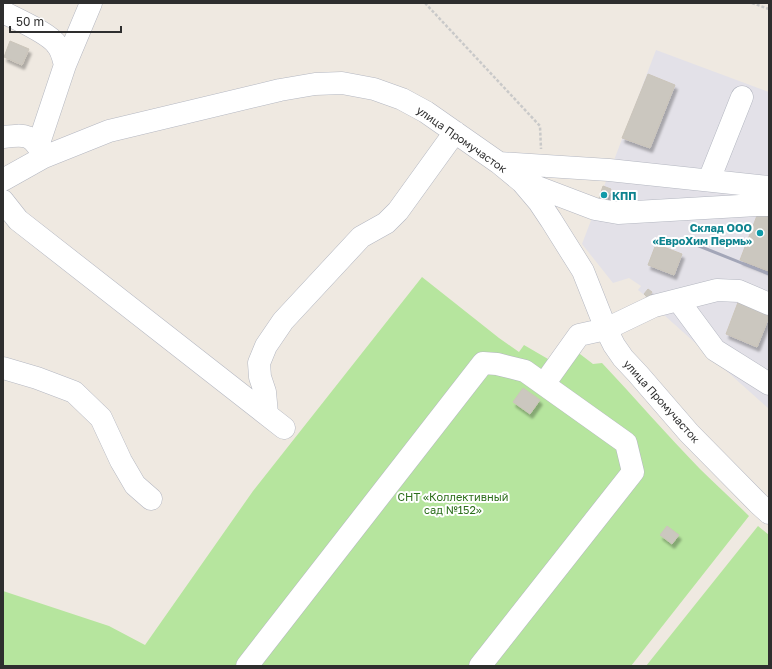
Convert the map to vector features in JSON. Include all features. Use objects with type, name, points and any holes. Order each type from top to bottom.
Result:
[{"type":"street","points":[[41,151],[65,65],[91,3]]},
{"type":"street","points":[[3,12],[46,36],[57,44],[65,65]]},
{"type":"street","name":"улица Промучасток","points":[[3,180],[41,151],[109,131],[253,95],[315,84],[342,83],[374,89],[402,99],[426,112],[455,132],[522,182],[539,202],[583,271],[606,329],[623,358],[689,433],[769,513]]},
{"type":"street","points":[[709,180],[742,97]]},
{"type":"street","points":[[267,414],[265,392],[260,377],[259,363],[266,346],[283,321],[361,237],[386,223],[398,211],[455,132]]},
{"type":"street","points":[[3,137],[22,135],[31,138],[41,151]]},
{"type":"street","points":[[499,164],[609,170],[769,187]]},
{"type":"street","points":[[522,182],[595,209],[618,213],[757,205],[769,206]]},
{"type":"street","points":[[3,201],[18,220],[284,428]]},
{"type":"street","points":[[544,384],[579,335],[606,329],[654,306],[716,290],[739,291],[769,304]]},
{"type":"street","points":[[678,300],[715,350],[769,384]]},
{"type":"street","points":[[247,666],[484,363],[497,364],[525,371],[626,443],[633,472],[480,666]]},
{"type":"street","points":[[3,368],[37,378],[74,392],[101,418],[121,461],[135,485],[150,499]]},
{"type":"path","points":[[424,3],[540,126],[542,166]]},
{"type":"path","points":[[752,3],[769,9]]},
{"type":"shaded area","points":[[656,50],[769,92],[769,409],[654,306],[648,298],[638,290],[641,286],[629,278],[613,283],[582,244]]},
{"type":"green space","name":"СНТ «Коллективный сад №152»","points":[[422,277],[519,352],[524,345],[548,359],[563,341],[593,364],[602,363],[675,443],[749,516],[631,666],[3,666],[3,591],[109,626],[145,645],[253,491]]},
{"type":"green space","points":[[758,526],[769,535],[769,666],[646,666]]},
{"type":"building","points":[[10,41],[29,49],[22,65],[4,57]]},
{"type":"building","points":[[648,74],[675,85],[650,148],[622,138]]},
{"type":"building","name":"КПП","points":[[603,186],[611,189],[605,204],[598,201]]},
{"type":"building","name":"Склад ООО «ЕвроХим Пермь»","points":[[758,213],[769,217],[769,271],[740,260]]},
{"type":"building","points":[[656,244],[682,254],[674,275],[648,265]]},
{"type":"building","points":[[648,289],[652,292],[648,298],[644,294]]},
{"type":"building","points":[[740,297],[769,308],[769,317],[757,347],[726,334]]},
{"type":"building","points":[[523,388],[540,400],[530,414],[513,402]]},
{"type":"building","points":[[667,526],[679,535],[672,544],[660,535]]},
{"type":"railway","points":[[689,242],[769,274]]},
{"type":"place","name":"КПП","points":[[604,195]]},
{"type":"place","name":"Склад ООО «ЕвроХим Пермь»","points":[[760,233]]}]
